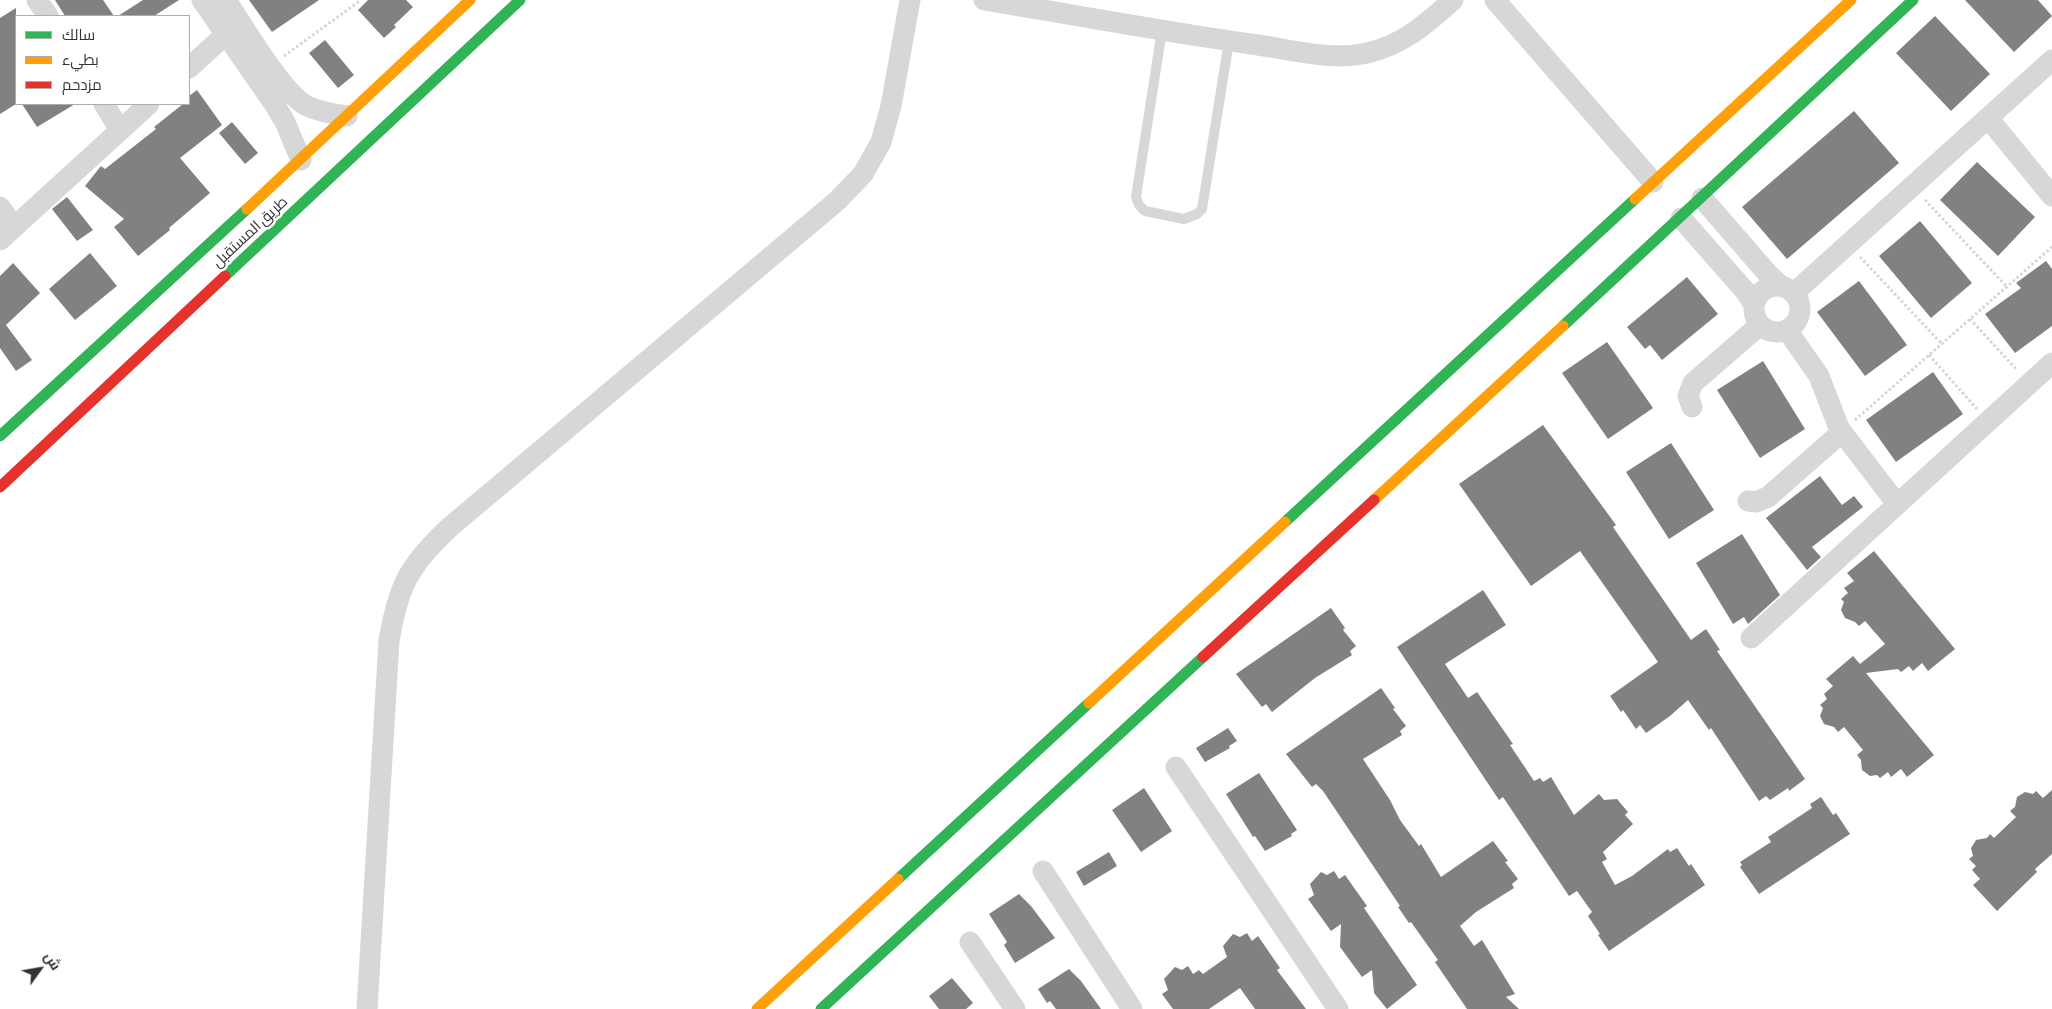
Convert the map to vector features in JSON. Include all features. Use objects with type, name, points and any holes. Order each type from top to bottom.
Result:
[{"type":"street","points":[[37,0],[47,15]]},
{"type":"street","points":[[202,0],[226,34],[282,99],[306,105],[324,113],[347,116]]},
{"type":"street","points":[[226,0],[271,66],[282,99],[284,122],[301,160]]},
{"type":"street","name":"طريق المستقبل","points":[[0,436],[301,160],[470,0]]},
{"type":"street","name":"طريق المستقبل","points":[[0,487],[520,0]]},
{"type":"street","points":[[368,1009],[389,641],[394,608],[407,577],[426,550],[450,527],[837,201],[863,174],[881,142],[891,106],[910,0]]},
{"type":"street","points":[[984,0],[1074,7],[1162,30],[1340,57],[1367,53],[1392,45],[1416,32],[1453,0]]},
{"type":"street","points":[[1496,0],[1653,182]]},
{"type":"street","points":[[757,1009],[1851,0]]},
{"type":"street","points":[[829,1006],[1056,785],[1681,218],[1913,0]]},
{"type":"street","points":[[190,67],[226,34]]},
{"type":"street","points":[[1754,305],[1756,298],[1767,288],[1788,289],[1848,244],[2052,60]]},
{"type":"street","points":[[105,105],[120,130]]},
{"type":"street","points":[[0,207],[7,234],[148,105]]},
{"type":"street","points":[[1988,118],[2052,196]]},
{"type":"street","points":[[1681,218],[1746,292],[1754,305],[1756,319],[1760,325],[1773,332],[1787,330],[1793,326],[1800,313],[1800,306],[1788,289],[1768,274],[1702,198]]},
{"type":"street","points":[[1692,407],[1688,396],[1693,383],[1760,325]]},
{"type":"street","points":[[1787,330],[1819,376],[1825,388],[1833,418],[1898,504]]},
{"type":"street","points":[[1750,638],[2052,363]]},
{"type":"street","points":[[1748,501],[1756,502],[1768,497],[1842,432]]},
{"type":"street","points":[[1058,730],[1064,748]]},
{"type":"street","points":[[1030,756],[1046,765]]},
{"type":"street","points":[[1176,767],[1338,1009]]},
{"type":"street","points":[[1043,871],[1132,1009]]},
{"type":"street","points":[[970,942],[1015,1009]]},
{"type":"lane","points":[[1162,30],[1136,197],[1139,205],[1145,211],[1184,219],[1197,214],[1202,209],[1229,41]]},
{"type":"path","points":[[271,66],[360,0]]},
{"type":"path","points":[[1912,187],[2007,287]]},
{"type":"path","points":[[1848,244],[1942,344]]},
{"type":"path","points":[[1842,432],[2052,247]]},
{"type":"path","points":[[1970,319],[2029,384]]},
{"type":"path","points":[[1929,355],[1988,421]]},
{"type":"building","points":[[55,0],[103,0],[113,15],[64,15]]},
{"type":"building","points":[[143,0],[179,0],[156,15],[120,15]]},
{"type":"building","points":[[249,0],[319,0],[272,32]]},
{"type":"building","points":[[368,0],[406,0],[413,7],[394,25],[396,27],[384,38],[358,10]]},
{"type":"building","points":[[1965,0],[2038,0],[2052,16],[2014,52]]},
{"type":"building","points":[[16,8],[15,105],[0,114],[0,18]]},
{"type":"building","points":[[1935,16],[1990,74],[1951,111],[1896,53]]},
{"type":"building","points":[[325,40],[354,75],[338,88],[309,53]]},
{"type":"building","points":[[197,90],[222,125],[180,158],[210,193],[169,228],[170,230],[138,256],[114,227],[124,219],[85,186],[101,166],[105,169],[156,129],[154,127],[182,105],[190,105],[190,95]]},
{"type":"building","points":[[23,105],[73,105],[37,127]]},
{"type":"building","points":[[1854,111],[1899,163],[1787,259],[1742,207]]},
{"type":"building","points":[[232,122],[258,153],[245,164],[219,133]]},
{"type":"building","points":[[1977,162],[2035,217],[1998,256],[1940,200]]},
{"type":"building","points":[[67,197],[93,230],[77,241],[52,209]]},
{"type":"building","points":[[1920,221],[1972,283],[1931,318],[1879,256]]},
{"type":"building","points":[[90,253],[117,286],[75,320],[49,289]]},
{"type":"building","points":[[2046,261],[2052,269],[2052,326],[2015,353],[1985,314],[2021,288],[2016,283]]},
{"type":"building","points":[[13,263],[40,293],[6,325],[32,360],[16,371],[0,348],[0,276]]},
{"type":"building","points":[[1687,277],[1718,314],[1662,360],[1650,345],[1645,349],[1627,327]]},
{"type":"building","points":[[1859,281],[1907,345],[1865,376],[1817,312]]},
{"type":"building","points":[[1607,342],[1653,408],[1608,439],[1562,373]]},
{"type":"building","points":[[1763,361],[1805,429],[1760,458],[1717,390]]},
{"type":"building","points":[[1933,372],[1963,414],[1896,462],[1866,420]]},
{"type":"building","points":[[1543,425],[1616,525],[1613,527],[1691,640],[1706,629],[1720,650],[1717,651],[1805,779],[1789,791],[1788,788],[1770,800],[1766,796],[1759,801],[1711,728],[1709,730],[1688,700],[1646,733],[1640,725],[1636,729],[1623,710],[1621,712],[1610,696],[1658,662],[1580,551],[1531,586],[1459,484]]},
{"type":"building","points":[[1671,443],[1714,510],[1669,539],[1626,472]]},
{"type":"building","points":[[1820,476],[1842,505],[1854,496],[1863,507],[1812,547],[1821,557],[1807,570],[1766,518]]},
{"type":"building","points":[[1742,534],[1780,595],[1748,624],[1744,617],[1733,624],[1696,563]]},
{"type":"building","points":[[1874,551],[1955,649],[1928,671],[1922,663],[1913,671],[1909,666],[1901,672],[1898,669],[1866,673],[1934,755],[1907,777],[1901,769],[1891,777],[1888,772],[1880,778],[1877,775],[1870,776],[1862,770],[1861,760],[1857,755],[1863,750],[1844,727],[1838,732],[1834,727],[1824,724],[1820,716],[1823,708],[1820,705],[1827,699],[1824,694],[1833,686],[1826,679],[1853,656],[1860,664],[1885,644],[1865,621],[1859,626],[1845,618],[1841,610],[1844,602],[1841,599],[1848,593],[1844,588],[1854,581],[1847,573]]},
{"type":"building","points":[[1483,590],[1506,625],[1445,664],[1468,698],[1477,692],[1513,744],[1510,745],[1534,781],[1540,778],[1543,782],[1551,777],[1574,815],[1599,794],[1604,800],[1617,799],[1628,812],[1625,815],[1633,824],[1603,852],[1607,859],[1602,862],[1615,885],[1632,876],[1668,849],[1670,852],[1677,848],[1689,866],[1691,864],[1705,885],[1609,951],[1588,916],[1592,912],[1577,891],[1569,896],[1503,797],[1499,800],[1397,647]]},
{"type":"building","points":[[1331,608],[1345,628],[1343,630],[1356,646],[1350,651],[1352,655],[1315,678],[1272,712],[1266,704],[1262,707],[1236,674]]},
{"type":"building","points":[[1381,688],[1395,708],[1393,709],[1406,726],[1400,731],[1402,735],[1363,759],[1390,800],[1400,820],[1419,846],[1421,844],[1441,877],[1493,841],[1508,861],[1505,862],[1518,879],[1512,884],[1514,888],[1476,912],[1460,926],[1474,946],[1482,940],[1515,994],[1506,997],[1519,1009],[1467,1009],[1435,962],[1438,960],[1398,907],[1400,906],[1323,791],[1316,784],[1312,787],[1286,754]]},
{"type":"building","points":[[1228,728],[1237,741],[1229,746],[1230,748],[1205,762],[1196,748]]},
{"type":"building","points":[[1259,773],[1297,830],[1291,834],[1292,836],[1265,851],[1255,836],[1253,837],[1226,794]]},
{"type":"building","points":[[1144,788],[1172,831],[1141,852],[1112,810]]},
{"type":"building","points":[[2052,790],[2052,854],[2035,869],[2037,872],[1997,911],[1973,885],[1980,879],[1972,870],[1976,866],[1969,859],[1973,856],[1971,848],[1976,840],[1987,838],[1990,834],[1994,838],[2016,817],[2010,811],[2015,807],[2017,797],[2025,792],[2033,794],[2036,791],[2043,798]]},
{"type":"building","points":[[1821,797],[1833,815],[1836,813],[1850,834],[1759,894],[1740,867],[1742,865],[1740,862],[1771,842],[1768,837],[1812,808],[1810,804]]},
{"type":"building","points":[[1109,852],[1117,866],[1084,886],[1076,872]]},
{"type":"building","points":[[1334,871],[1339,879],[1345,875],[1367,906],[1364,908],[1417,985],[1387,1009],[1374,993],[1372,970],[1362,977],[1340,947],[1341,924],[1331,931],[1308,899],[1314,895],[1310,884],[1321,872],[1327,875]]},
{"type":"building","points":[[1019,894],[1031,906],[1055,938],[1015,963],[1004,945],[1007,942],[989,914]]},
{"type":"building","points":[[1247,933],[1252,941],[1258,936],[1280,968],[1277,970],[1306,1009],[1255,1009],[1240,988],[1209,1009],[1173,1009],[1162,994],[1168,990],[1164,979],[1175,967],[1182,970],[1188,966],[1193,974],[1199,970],[1203,974],[1227,957],[1223,946],[1233,934],[1240,937]]},
{"type":"building","points":[[1069,969],[1081,981],[1101,1009],[1056,1009],[1050,1001],[1047,1003],[1038,989]]},
{"type":"building","points":[[952,978],[973,1003],[966,1009],[939,1009],[929,996]]},
{"type":"traffic: fast","points":[[225,276],[520,0]]},
{"type":"traffic: fast","points":[[1563,326],[1913,0]]},
{"type":"traffic: fast","points":[[1285,522],[1635,199]]},
{"type":"traffic: fast","points":[[0,436],[247,209]]},
{"type":"traffic: fast","points":[[821,1009],[1203,657]]},
{"type":"traffic: fast","points":[[898,879],[1089,703]]},
{"type":"traffic: slow","points":[[247,209],[470,0]]},
{"type":"traffic: slow","points":[[1635,199],[1851,0]]},
{"type":"traffic: slow","points":[[1374,500],[1563,326]]},
{"type":"traffic: slow","points":[[1089,703],[1285,522]]},
{"type":"traffic: slow","points":[[757,1009],[898,879]]},
{"type":"traffic: jam","points":[[0,487],[225,276]]},
{"type":"traffic: jam","points":[[1203,657],[1374,500]]}]
